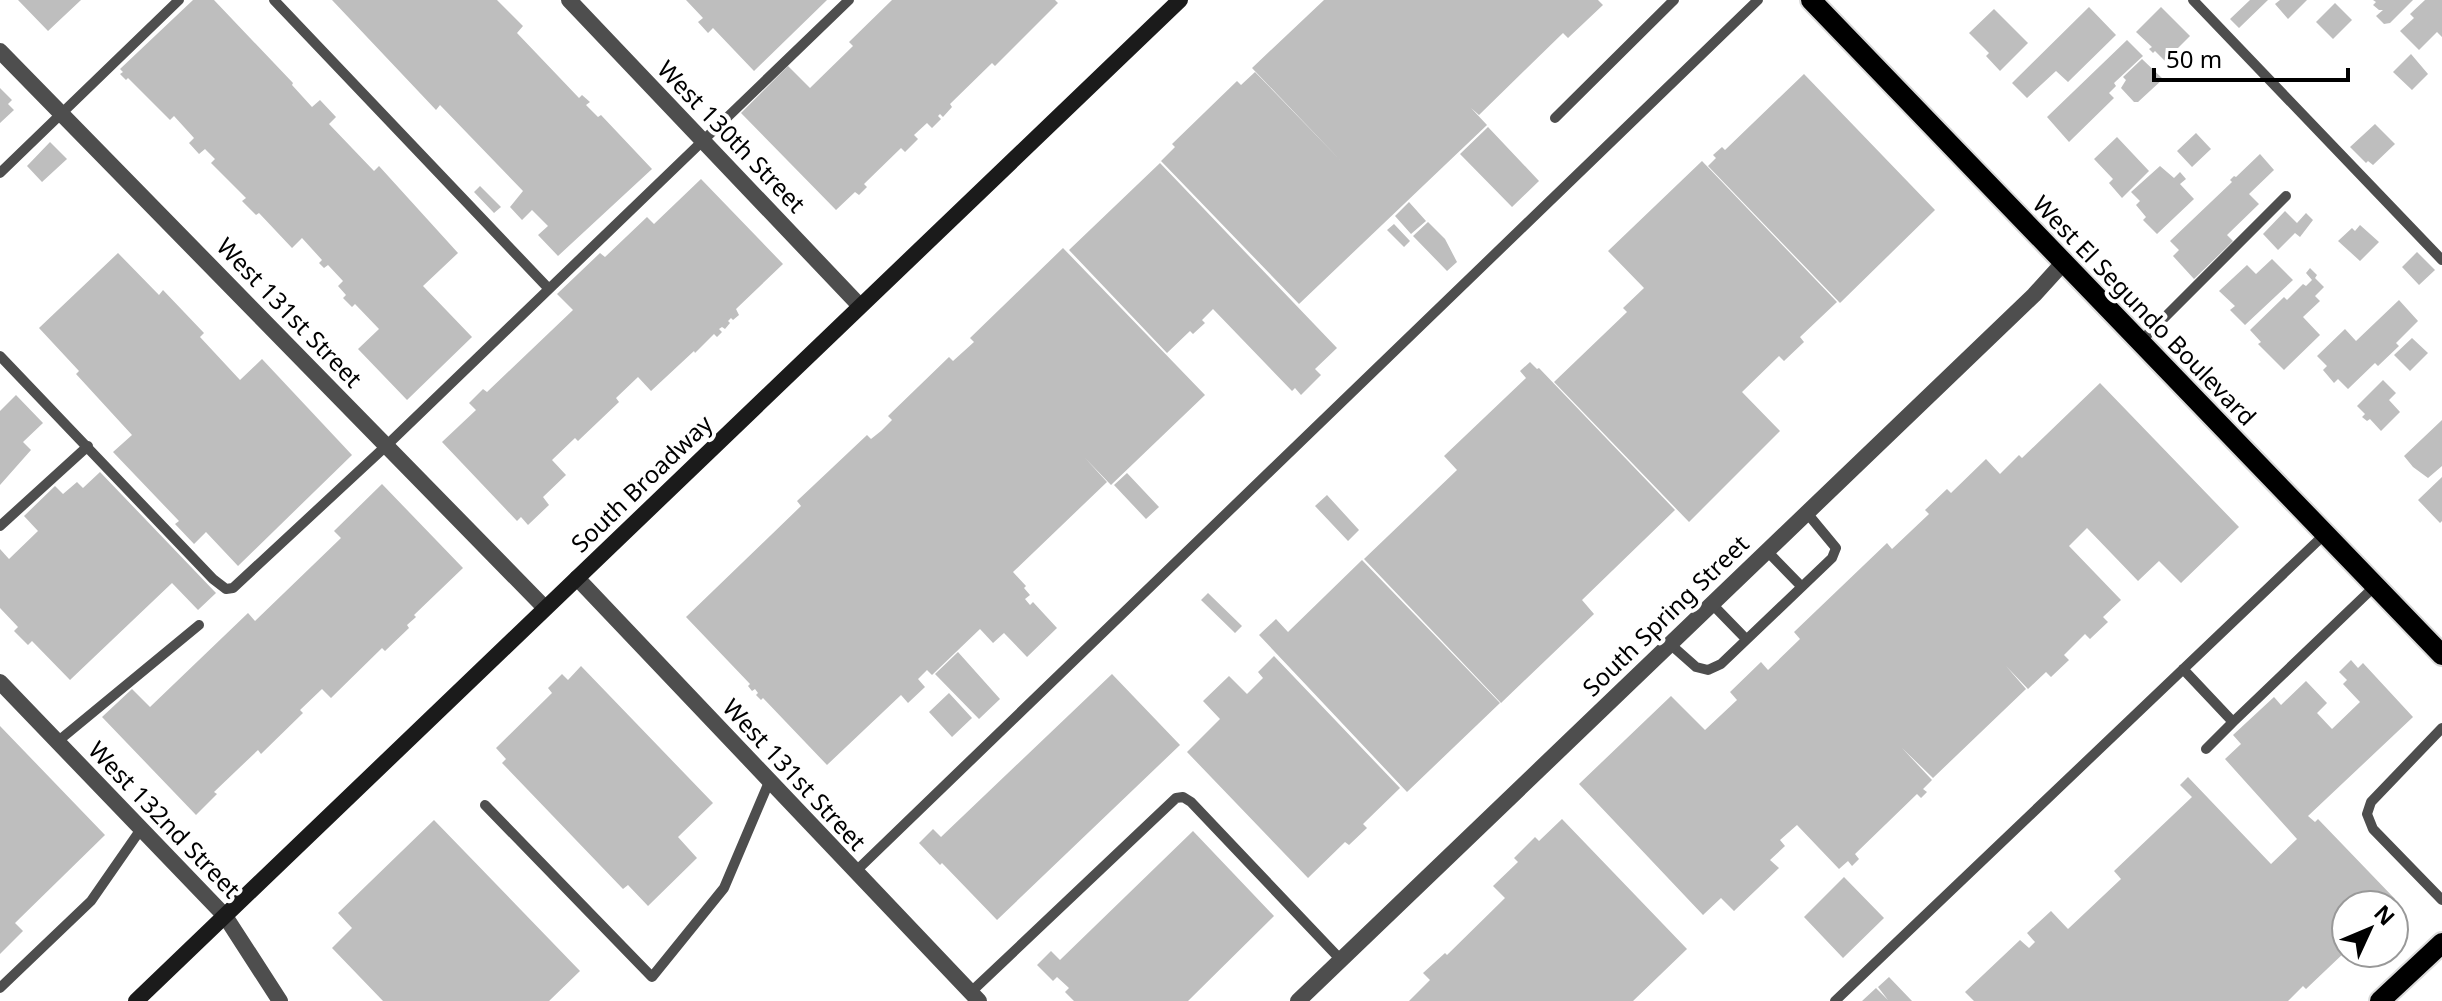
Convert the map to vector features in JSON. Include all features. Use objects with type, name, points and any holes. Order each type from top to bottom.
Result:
[{"type":"main road","name":"South Broadway","points":[[136,1001],[1180,0]]},
{"type":"main road","name":"West El Segundo Boulevard","points":[[1811,0],[2442,654]]},
{"type":"main road","points":[[2380,1001],[2442,943]]},
{"type":"street","name":"West 130th Street","points":[[569,0],[860,306]]},
{"type":"street","name":"West 131st Street","points":[[0,51],[545,608]]},
{"type":"street","name":"South Spring Street","points":[[1298,1001],[2034,295],[2064,262]]},
{"type":"street","name":"West 131st Street","points":[[577,578],[975,997]]},
{"type":"street","name":"West 132nd Street","points":[[0,682],[225,916],[280,1001]]},
{"type":"lane","points":[[0,173],[179,0]]},
{"type":"lane","points":[[274,0],[549,289]]},
{"type":"lane","points":[[0,356],[213,579],[226,589],[233,588],[386,446],[849,0]]},
{"type":"lane","points":[[1555,118],[1674,0]]},
{"type":"lane","points":[[855,872],[1758,0]]},
{"type":"lane","points":[[2193,0],[2442,260]]},
{"type":"lane","points":[[2140,342],[2286,196]]},
{"type":"lane","points":[[0,526],[88,446]]},
{"type":"lane","points":[[1670,644],[1696,667],[1708,670],[1721,664],[1832,558],[1836,548],[1807,513]]},
{"type":"lane","points":[[1835,1001],[2325,534]]},
{"type":"lane","points":[[1767,551],[1801,586]]},
{"type":"lane","points":[[2206,749],[2375,586]]},
{"type":"lane","points":[[1712,604],[1746,639]]},
{"type":"lane","points":[[57,742],[199,625]]},
{"type":"lane","points":[[2183,669],[2233,722]]},
{"type":"lane","points":[[2442,728],[2371,802],[2367,814],[2373,829],[2442,900]]},
{"type":"lane","points":[[485,805],[652,977],[724,888],[769,782]]},
{"type":"lane","points":[[975,997],[1176,798],[1183,797],[1341,960]]},
{"type":"lane","points":[[0,988],[91,901],[141,829]]},
{"type":"building","points":[[18,0],[81,0],[48,31]]},
{"type":"building","points":[[193,0],[214,0],[312,107],[320,100],[336,117],[329,124],[374,171],[379,166],[458,253],[423,286],[472,337],[407,400],[358,349],[379,329],[355,304],[352,307],[343,298],[346,295],[338,286],[343,281],[328,265],[324,268],[319,263],[322,260],[302,238],[292,248],[259,213],[256,215],[242,201],[246,198],[211,163],[215,159],[205,149],[199,154],[189,143],[194,138],[174,116],[170,120],[128,78],[126,80],[120,74],[123,72],[120,69]]},
{"type":"building","points":[[332,0],[497,0],[523,26],[517,33],[579,98],[582,95],[590,102],[586,105],[598,117],[601,115],[652,169],[558,256],[538,235],[548,226],[532,210],[522,220],[510,207],[523,191],[440,105],[436,110]]},
{"type":"building","points":[[686,0],[827,0],[754,71],[713,28],[708,33],[698,22],[703,18]]},
{"type":"building","points":[[892,0],[1055,0],[1058,3],[995,66],[992,63],[950,104],[952,107],[943,117],[938,116],[941,119],[932,128],[927,123],[914,135],[918,139],[905,152],[901,148],[864,184],[867,187],[859,195],[855,192],[836,210],[741,113],[788,66],[810,88],[853,46],[849,42]]},
{"type":"building","points":[[1324,0],[1598,0],[1603,5],[1568,38],[1563,33],[1479,115],[1471,108],[1487,125],[1299,304],[1161,161],[1175,147],[1172,144],[1237,81],[1241,85],[1255,72],[1342,162],[1252,68]]},
{"type":"building","points":[[2250,0],[2268,0],[2239,28],[2230,19]]},
{"type":"building","points":[[2280,0],[2307,0],[2288,19],[2275,4]]},
{"type":"building","points":[[2373,0],[2413,0],[2390,23],[2384,24],[2376,16],[2383,10],[2373,5],[2376,2]]},
{"type":"building","points":[[2425,0],[2442,0],[2442,37],[2437,32],[2419,50],[2400,31],[2414,18],[2410,14]]},
{"type":"building","points":[[2335,3],[2352,20],[2333,39],[2316,22]]},
{"type":"building","points":[[2089,7],[2116,35],[2068,82],[2056,71],[2027,98],[2012,83]]},
{"type":"building","points":[[2161,7],[2190,36],[2165,61],[2149,49],[2152,47],[2136,32]]},
{"type":"building","points":[[1994,9],[2028,43],[2000,71],[1986,56],[1989,53],[1969,33]]},
{"type":"building","points":[[2127,40],[2143,56],[2114,83],[2116,86],[2109,93],[2114,98],[2069,142],[2047,117]]},
{"type":"building","points":[[2411,54],[2428,74],[2412,90],[2393,72]]},
{"type":"building","points":[[2142,59],[2163,79],[2138,102],[2134,102],[2121,88],[2126,80],[2123,77]]},
{"type":"building","points":[[1804,74],[1935,210],[1840,303],[1708,166],[1716,158],[1713,155],[1722,147],[1725,150]]},
{"type":"building","points":[[0,88],[12,100],[8,104],[14,110],[0,123]]},
{"type":"building","points":[[2375,124],[2395,144],[2373,165],[2368,161],[2366,163],[2350,147]]},
{"type":"building","points":[[1488,127],[1539,181],[1512,207],[1460,154]]},
{"type":"building","points":[[2196,133],[2211,149],[2192,167],[2177,151]]},
{"type":"building","points":[[2117,137],[2149,171],[2122,198],[2109,183],[2113,179],[2094,159]]},
{"type":"building","points":[[50,142],[67,159],[42,182],[27,166]]},
{"type":"building","points":[[2260,154],[2274,170],[2249,194],[2259,204],[2227,235],[2233,241],[2194,279],[2173,256],[2179,250],[2170,241]]},
{"type":"building","points":[[1702,161],[1837,302],[1800,337],[1804,342],[1784,361],[1779,356],[1742,392],[1780,431],[1689,522],[1554,382],[1627,312],[1623,308],[1644,288],[1608,251]]},
{"type":"building","points":[[1160,163],[1337,348],[1315,369],[1321,375],[1301,395],[1295,388],[1292,391],[1213,309],[1202,320],[1205,323],[1193,334],[1190,331],[1167,353],[1069,250]]},
{"type":"building","points":[[2160,166],[2174,178],[2180,172],[2186,179],[2180,184],[2194,199],[2157,234],[2143,220],[2146,217],[2136,205],[2140,201],[2131,192]]},
{"type":"building","points":[[701,179],[783,264],[736,309],[739,315],[728,321],[730,323],[725,329],[719,329],[722,332],[717,337],[714,334],[651,391],[638,377],[616,398],[619,402],[578,441],[575,438],[552,460],[566,475],[543,497],[549,505],[528,525],[521,517],[517,521],[442,442],[476,410],[469,403],[483,389],[487,392],[573,310],[557,294],[600,253],[605,257],[647,217],[654,224]]},
{"type":"building","points":[[480,186],[501,207],[494,213],[474,192]]},
{"type":"building","points":[[1409,202],[1426,221],[1411,234],[1395,216]]},
{"type":"building","points":[[2285,211],[2297,223],[2306,213],[2313,220],[2300,237],[2295,233],[2278,250],[2263,234]]},
{"type":"building","points":[[1428,222],[1445,239],[1457,262],[1447,271],[1413,236]]},
{"type":"building","points":[[1394,224],[1410,241],[1404,247],[1387,230]]},
{"type":"building","points":[[2360,225],[2379,242],[2360,261],[2338,241]]},
{"type":"building","points":[[1063,248],[1205,395],[1111,485],[1085,458],[1107,482],[1013,572],[1030,595],[1025,599],[1030,605],[1033,602],[1057,628],[1027,657],[1004,633],[993,643],[980,629],[932,675],[927,670],[918,679],[925,687],[908,703],[901,695],[827,765],[763,698],[761,700],[756,695],[755,689],[752,691],[748,686],[750,684],[686,617],[801,506],[797,501],[867,435],[871,439],[881,431],[892,420],[888,416],[949,357],[953,361],[974,342],[970,338]]},
{"type":"building","points":[[2417,252],[2435,270],[2419,285],[2402,267]]},
{"type":"building","points":[[118,253],[159,295],[163,290],[204,333],[200,337],[240,380],[262,359],[352,455],[238,566],[206,532],[194,544],[175,524],[179,521],[113,452],[132,435],[39,328]]},
{"type":"building","points":[[2272,259],[2293,280],[2245,325],[2230,310],[2235,306],[2219,291],[2247,265],[2256,274]]},
{"type":"building","points":[[2310,268],[2324,287],[2315,296],[2320,301],[2303,317],[2320,335],[2284,370],[2258,344],[2261,342],[2250,330],[2284,297],[2287,300],[2303,284],[2306,286],[2312,280],[2306,273]]},
{"type":"building","points":[[2399,300],[2418,321],[2396,343],[2399,346],[2378,366],[2375,363],[2348,389],[2338,379],[2334,383],[2323,370],[2327,366],[2317,356],[2345,329],[2356,341]]},
{"type":"building","points":[[2412,338],[2428,353],[2410,371],[2394,355]]},
{"type":"building","points":[[1530,362],[1675,510],[1582,600],[1594,614],[1501,703],[1364,559],[1457,470],[1444,456],[1526,378],[1520,371]]},
{"type":"building","points":[[2383,380],[2396,393],[2389,400],[2400,412],[2381,431],[2370,419],[2367,421],[2362,417],[2365,414],[2357,406]]},
{"type":"building","points":[[2100,383],[2239,527],[2181,583],[2159,561],[2138,581],[2087,528],[2069,546],[2121,600],[2103,617],[2108,622],[2090,639],[2085,634],[2064,655],[2069,660],[2051,677],[2046,672],[2028,689],[2006,666],[2026,689],[1933,778],[1902,748],[1932,780],[1923,789],[1927,792],[1921,798],[1917,794],[1855,854],[1859,859],[1852,866],[1848,861],[1839,869],[1797,825],[1780,840],[1785,846],[1770,860],[1779,868],[1734,911],[1721,898],[1703,915],[1579,784],[1671,696],[1705,730],[1737,700],[1730,692],[1761,662],[1768,670],[1800,639],[1794,632],[1887,543],[1892,549],[1929,514],[1925,510],[1947,489],[1951,493],[1986,459],[2000,474],[2019,455],[2022,458]]},
{"type":"building","points":[[16,395],[43,423],[23,442],[31,450],[0,485],[0,411]]},
{"type":"building","points":[[2442,420],[2442,466],[2428,478],[2404,456]]},
{"type":"building","points":[[100,472],[216,593],[198,610],[172,583],[70,680],[32,641],[28,645],[14,631],[18,627],[0,608],[0,549],[9,559],[38,531],[24,516],[55,486],[63,494],[77,482],[83,488]]},
{"type":"building","points":[[1127,473],[1159,507],[1146,519],[1114,485]]},
{"type":"building","points":[[2442,477],[2442,521],[2440,523],[2418,500]]},
{"type":"building","points":[[382,484],[463,568],[414,615],[416,617],[407,625],[409,628],[385,651],[382,648],[331,698],[322,689],[300,710],[303,713],[261,754],[258,750],[214,792],[217,794],[196,815],[102,717],[132,689],[150,707],[248,613],[255,621],[341,538],[334,531]]},
{"type":"building","points":[[1327,495],[1359,530],[1348,541],[1315,506]]},
{"type":"building","points":[[1362,560],[1500,703],[1407,792],[1259,635],[1276,619],[1288,632]]},
{"type":"building","points":[[1208,593],[1242,626],[1235,633],[1201,600]]},
{"type":"building","points":[[958,652],[1000,699],[979,719],[935,674]]},
{"type":"building","points":[[1274,656],[1400,788],[1363,824],[1367,828],[1349,845],[1345,842],[1308,878],[1187,752],[1220,719],[1203,701],[1229,676],[1247,694],[1263,678],[1258,672]]},
{"type":"building","points":[[2351,660],[2358,668],[2363,663],[2413,717],[2308,816],[2315,822],[2318,819],[2385,889],[2330,889],[2330,966],[2306,989],[2303,986],[2288,1001],[1974,1001],[1965,992],[2020,940],[2029,948],[2035,942],[2027,933],[2051,911],[2068,929],[2121,879],[2114,871],[2192,797],[2180,785],[2188,777],[2271,864],[2297,839],[2225,759],[2241,744],[2233,735],[2274,697],[2281,705],[2306,681],[2327,703],[2317,713],[2332,729],[2360,702],[2343,684],[2347,680],[2339,672]]},
{"type":"building","points":[[581,666],[713,803],[678,837],[697,858],[648,906],[628,885],[623,889],[502,763],[506,759],[496,748],[552,693],[548,688],[562,674],[568,680]]},
{"type":"building","points":[[1112,674],[1180,745],[997,920],[919,843],[933,829],[941,837]]},
{"type":"building","points":[[949,693],[972,718],[952,737],[929,712]]},
{"type":"building","points":[[0,726],[105,835],[15,923],[23,931],[0,954]]},
{"type":"building","points":[[1562,819],[1687,949],[1633,1001],[1409,1001],[1430,980],[1423,973],[1445,953],[1447,955],[1505,898],[1493,886],[1518,862],[1514,858],[1535,837],[1539,841]]},
{"type":"building","points":[[434,820],[580,971],[549,1001],[383,1001],[332,948],[352,928],[338,913]]},
{"type":"building","points":[[1193,831],[1274,916],[1188,1001],[1074,1001],[1065,992],[1069,988],[1057,977],[1053,981],[1037,965],[1051,951],[1060,960]]},
{"type":"building","points":[[1844,877],[1884,918],[1843,958],[1804,917]]},
{"type":"building","points":[[1889,977],[1912,1001],[1862,1001],[1876,988],[1888,1000],[1878,987]]}]
